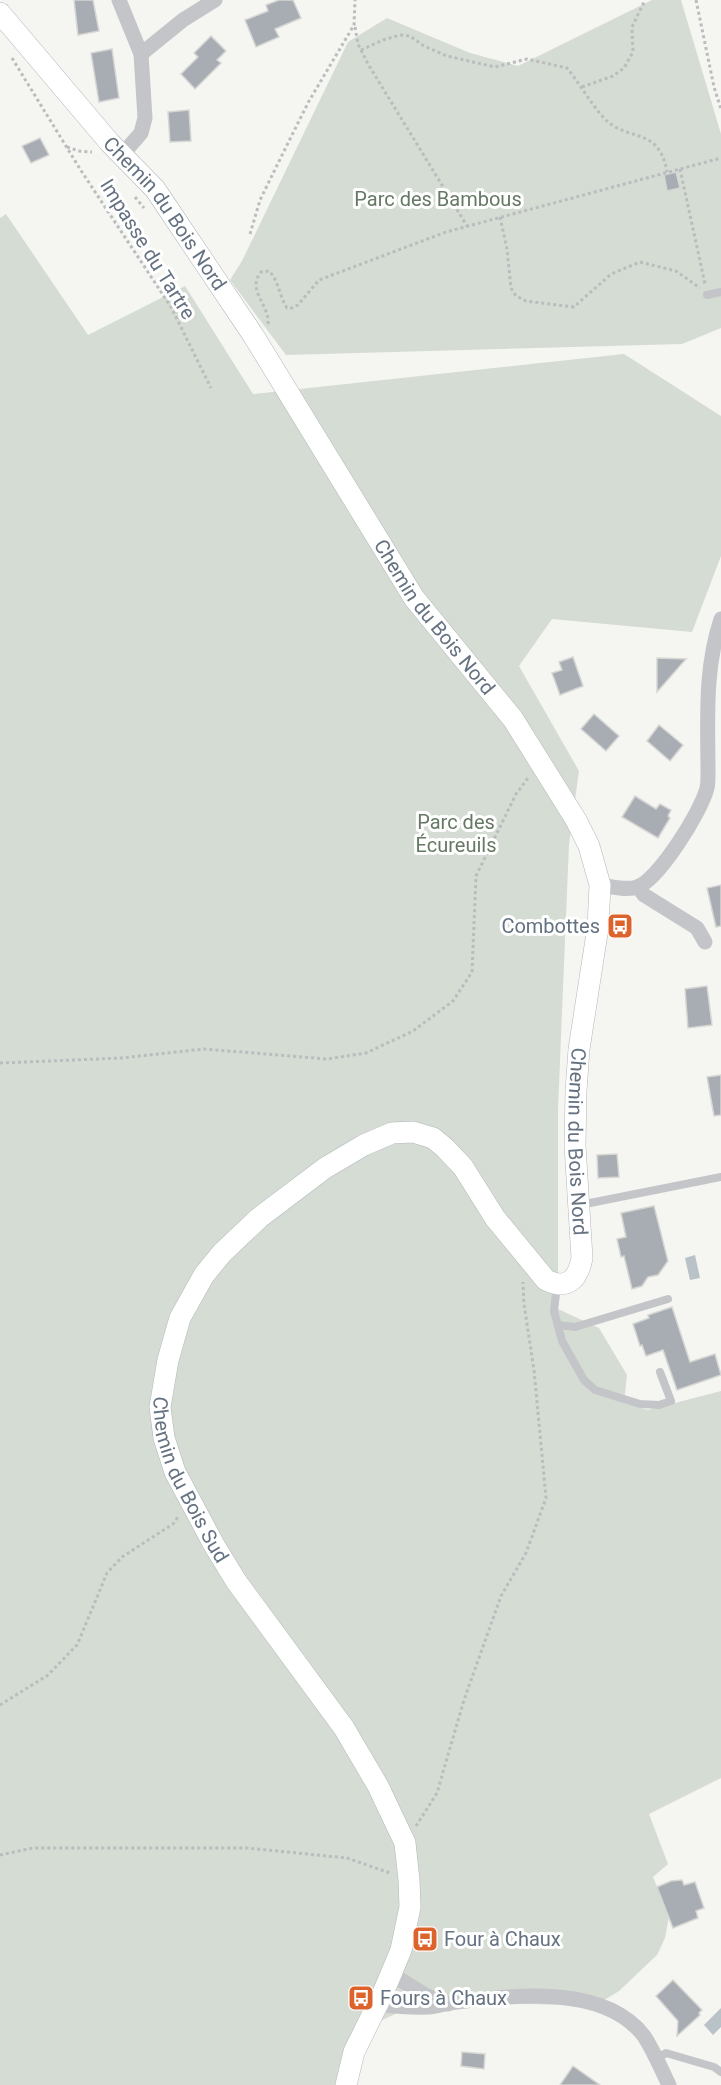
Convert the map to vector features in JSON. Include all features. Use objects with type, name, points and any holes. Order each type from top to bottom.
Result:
[{"type":"street","points":[[119,0],[141,54],[145,118],[141,133],[122,156]]},
{"type":"street","points":[[141,54],[183,20],[214,0]]},
{"type":"street","name":"Chemin du Bois Nord","points":[[0,13],[122,156],[155,189],[253,335],[414,598],[513,719],[576,820],[589,846],[600,885],[598,927],[579,1049],[576,1091],[574,1146],[582,1258],[580,1270],[572,1280],[551,1283]]},
{"type":"street","points":[[600,885],[638,887],[653,876],[682,837],[703,799],[707,788],[708,677],[714,640],[721,619]]},
{"type":"street","points":[[638,887],[644,895],[697,928],[705,942]]},
{"type":"street","name":"Chemin du Bois Sud","points":[[346,2085],[354,2052],[401,1950],[410,1907],[405,1843],[378,1785],[344,1728],[236,1581],[175,1472],[164,1438],[160,1407],[168,1359],[180,1318],[204,1275],[222,1253],[259,1218],[325,1168],[364,1145],[392,1133],[413,1132],[433,1138],[463,1167],[495,1218],[551,1283]]},
{"type":"street","points":[[391,1974],[425,1995],[448,2004]]},
{"type":"street","points":[[377,2004],[429,2007],[549,1996],[581,2000],[608,2009],[630,2021],[644,2036],[669,2085]]},
{"type":"lane","points":[[707,294],[721,292]]},
{"type":"lane","points":[[578,1205],[721,1177]]},
{"type":"lane","points":[[551,1283],[554,1311],[562,1341],[584,1380],[596,1390],[640,1404],[659,1405],[670,1401],[660,1372]]},
{"type":"lane","points":[[558,1325],[575,1327],[668,1299]]},
{"type":"lane","points":[[656,2059],[666,2053],[714,2067],[721,2072]]},
{"type":"path","points":[[355,0],[354,25],[361,50],[467,226]]},
{"type":"path","points":[[582,87],[613,76],[624,68],[633,52],[632,27],[645,0]]},
{"type":"path","points":[[696,0],[714,87],[721,109]]},
{"type":"path","points":[[249,234],[260,200],[309,101],[354,25]]},
{"type":"path","points":[[361,50],[400,34],[410,36],[424,46],[447,56],[495,67],[527,59],[567,69],[604,118],[619,130],[636,134],[650,141],[660,150],[666,162],[667,172]]},
{"type":"path","name":"Impasse du Tartre","points":[[7,50],[80,169],[171,307],[211,388]]},
{"type":"path","points":[[253,335],[267,327],[269,321],[255,287],[256,278],[261,272],[269,271],[275,277],[281,299],[287,308],[292,308],[298,305],[319,280],[446,231],[721,158]]},
{"type":"path","points":[[680,169],[707,294]]},
{"type":"path","points":[[500,217],[507,249],[511,288],[516,296],[526,301],[574,307],[611,274],[640,262],[676,271],[707,294]]},
{"type":"path","points":[[0,1063],[122,1058],[204,1049],[327,1059],[366,1053],[413,1031],[453,1001],[472,972],[476,876],[516,794],[535,769],[543,765]]},
{"type":"path","points":[[405,1843],[438,1793],[464,1700],[501,1596],[526,1553],[546,1498],[534,1370],[524,1304],[522,1258],[525,1255]]},
{"type":"path","points":[[0,1705],[48,1676],[77,1645],[107,1573],[122,1557],[173,1524],[183,1511],[185,1491]]},
{"type":"path","points":[[0,1854],[33,1848],[247,1848],[347,1858],[409,1880]]},
{"type":"green space","name":"Parc des Bambous","points":[[652,0],[681,0],[721,134],[721,328],[682,344],[286,355],[230,280],[242,261],[348,42],[387,18],[470,53],[518,66]]},
{"type":"green space","name":"Parc des Écureuils","points":[[6,214],[88,335],[185,286],[253,394],[624,354],[721,416],[721,556],[692,632],[552,619],[519,666],[579,771],[569,844],[558,1109],[558,1309],[599,1328],[627,1375],[624,1403],[648,1410],[721,1391],[721,1778],[649,1814],[668,1864],[653,1877],[669,1916],[665,1938],[657,1955],[619,1991],[606,1999],[567,2005],[494,2003],[404,2010],[380,2021],[370,2038],[353,2085],[0,2085],[0,218]]},
{"type":"shaded area","points":[[695,1255],[700,1278],[690,1280],[685,1258]]},
{"type":"shaded area","points":[[721,2008],[721,2027],[713,2035],[704,2025]]},
{"type":"building","points":[[74,0],[93,0],[99,31],[78,35]]},
{"type":"building","points":[[279,0],[293,0],[301,18],[275,29],[279,37],[256,47],[245,20],[268,11],[266,5]]},
{"type":"building","points":[[211,36],[226,51],[217,60],[221,63],[195,89],[181,74],[198,57],[194,53]]},
{"type":"building","points":[[112,49],[119,98],[99,102],[91,53]]},
{"type":"building","points":[[189,110],[191,141],[170,142],[168,112]]},
{"type":"building","points":[[40,138],[49,155],[31,163],[22,146]]},
{"type":"building","points":[[676,172],[680,188],[667,191],[664,175]]},
{"type":"building","points":[[573,657],[583,686],[560,695],[552,673],[562,670],[559,662]]},
{"type":"building","points":[[657,658],[686,659],[657,692]]},
{"type":"building","points":[[594,714],[619,736],[606,751],[581,729]]},
{"type":"building","points":[[659,725],[683,745],[670,761],[647,741]]},
{"type":"building","points":[[635,796],[656,809],[660,804],[671,810],[668,816],[670,818],[658,838],[622,817]]},
{"type":"building","points":[[721,885],[721,926],[716,927],[707,888]]},
{"type":"building","points":[[707,986],[712,1025],[688,1028],[685,989]]},
{"type":"building","points":[[721,1075],[721,1115],[714,1116],[707,1077]]},
{"type":"building","points":[[617,1154],[619,1177],[598,1178],[597,1155]]},
{"type":"building","points":[[654,1206],[668,1261],[658,1275],[648,1277],[642,1286],[632,1289],[624,1256],[621,1257],[617,1239],[626,1237],[621,1213]]},
{"type":"building","points":[[672,1307],[690,1362],[715,1354],[721,1375],[677,1390],[663,1350],[646,1356],[633,1324],[649,1318],[648,1315]]},
{"type":"building","points":[[682,1880],[684,1885],[695,1882],[704,1908],[696,1911],[698,1918],[673,1928],[657,1887],[671,1881]]},
{"type":"building","points":[[673,1980],[702,2010],[700,2015],[677,2036],[678,2021],[656,1996]]},
{"type":"building","points":[[462,2052],[485,2054],[484,2069],[461,2066]]},
{"type":"building","points":[[573,2066],[600,2085],[560,2085]]},
{"type":"place","name":"Combottes","points":[[620,926]]},
{"type":"place","name":"Four à Chaux","points":[[425,1939]]},
{"type":"place","name":"Fours à Chaux","points":[[361,1998]]}]
